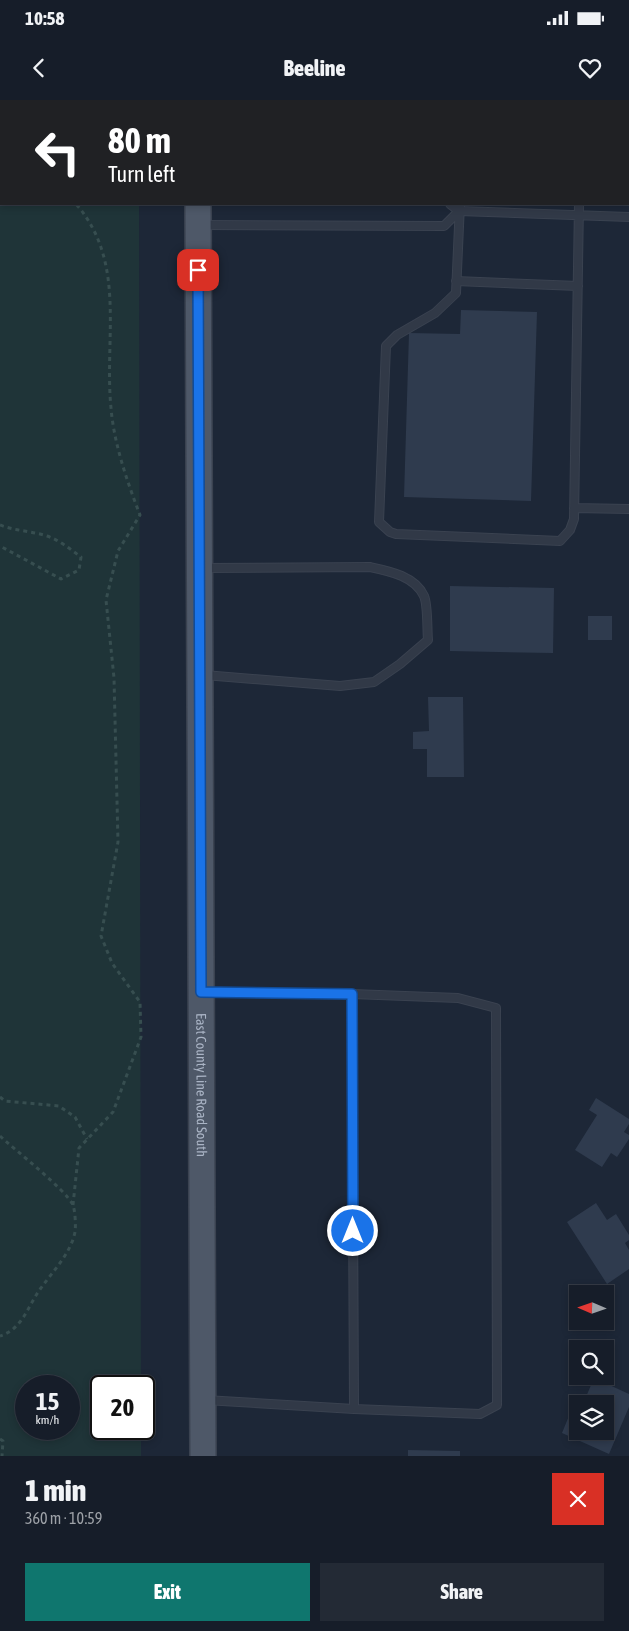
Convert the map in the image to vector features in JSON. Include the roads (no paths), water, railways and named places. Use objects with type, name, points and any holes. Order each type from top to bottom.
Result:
[{"type":"main road","name":"East County Line Road South","points":[[198,214],[203,1456]]},
{"type":"lane","points":[[460,207],[456,293],[435,313],[397,335],[386,346],[379,522],[390,532],[396,534],[560,541],[570,530],[574,508],[580,205]]},
{"type":"lane","points":[[198,214],[444,226],[460,207]]},
{"type":"lane","points":[[460,207],[579,216],[629,216]]},
{"type":"lane","points":[[456,281],[578,286]]},
{"type":"lane","points":[[574,508],[629,509]]},
{"type":"lane","points":[[199,568],[370,567],[392,571],[411,581],[424,596],[428,640],[400,664],[374,682],[340,686],[200,674]]},
{"type":"lane","points":[[201,992],[352,994],[458,998],[496,1008],[497,1182],[497,1405],[480,1414],[203,1400]]},
{"type":"lane","points":[[352,994],[354,1409]]}]
